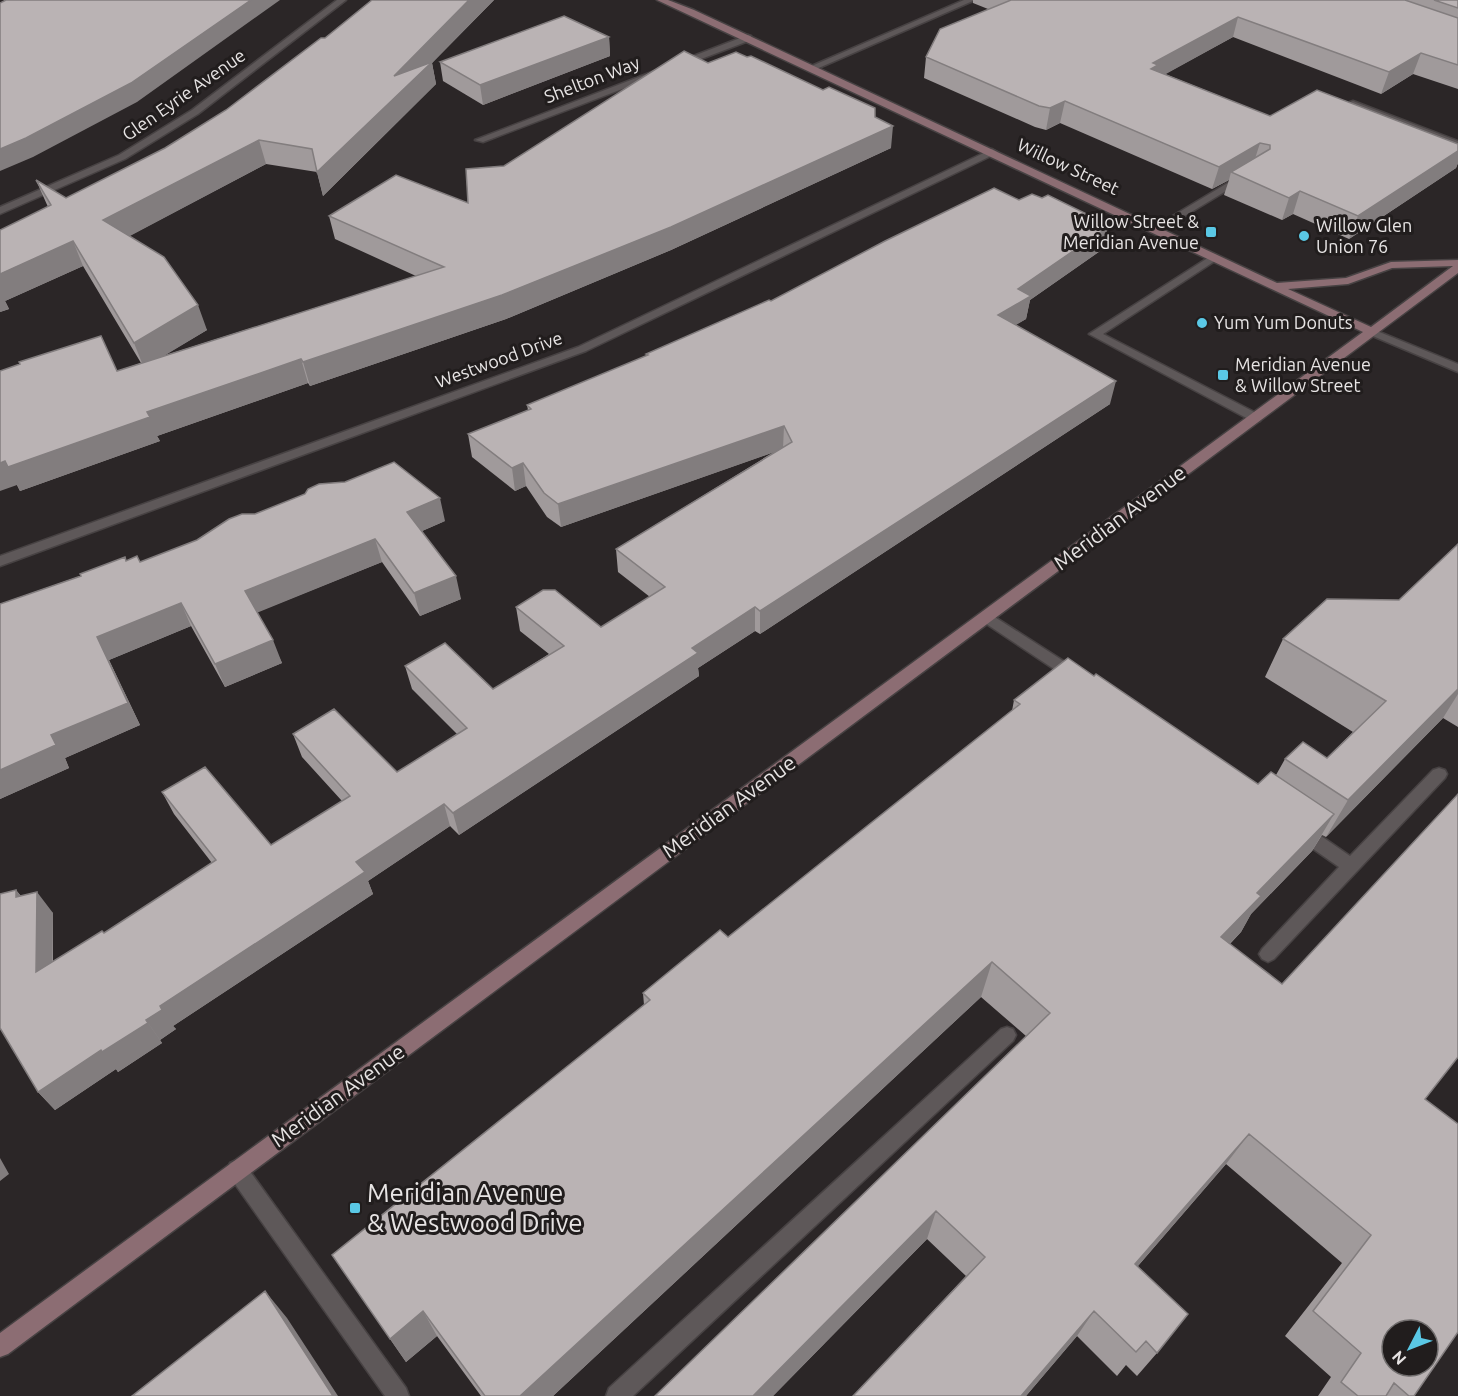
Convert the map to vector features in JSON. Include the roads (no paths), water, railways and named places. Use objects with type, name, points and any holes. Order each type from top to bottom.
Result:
[{"type":"main road","name":"Willow Street","points":[[661,0],[748,38],[1372,332]]},
{"type":"main road","points":[[1275,286],[1348,280],[1391,265],[1458,263]]},
{"type":"main road","name":"Meridian Avenue","points":[[0,1346],[1458,268]]},
{"type":"street","name":"Glen Eyrie Avenue","points":[[0,211],[122,157],[158,135],[195,112],[342,0]]},
{"type":"street","points":[[811,68],[971,0]]},
{"type":"street","name":"Shelton Way","points":[[480,140],[748,38]]},
{"type":"street","points":[[1353,104],[1458,144]]},
{"type":"street","name":"Westwood Drive","points":[[0,561],[582,349],[992,152]]},
{"type":"street","points":[[1156,229],[1257,169]]},
{"type":"street","points":[[1214,258],[1095,334],[1256,418]]},
{"type":"street","name":"Willow Street","points":[[1372,332],[1458,368]]},
{"type":"street","points":[[987,617],[1083,681]]},
{"type":"street","points":[[1268,954],[1438,774]]},
{"type":"street","points":[[1294,826],[1351,866]]},
{"type":"street","points":[[617,1396],[1007,1035]]},
{"type":"street","points":[[237,1170],[398,1396]]},
{"type":"place","name":"Willow Street & Meridian Avenue","points":[[1211,232]]},
{"type":"place","name":"Willow Glen Union 76","points":[[1304,236]]},
{"type":"place","name":"Yum Yum Donuts","points":[[1202,323]]},
{"type":"place","name":"Meridian Avenue & Willow Street","points":[[1223,375]]},
{"type":"place","name":"Meridian Avenue & Westwood Drive","points":[[355,1208]]}]
